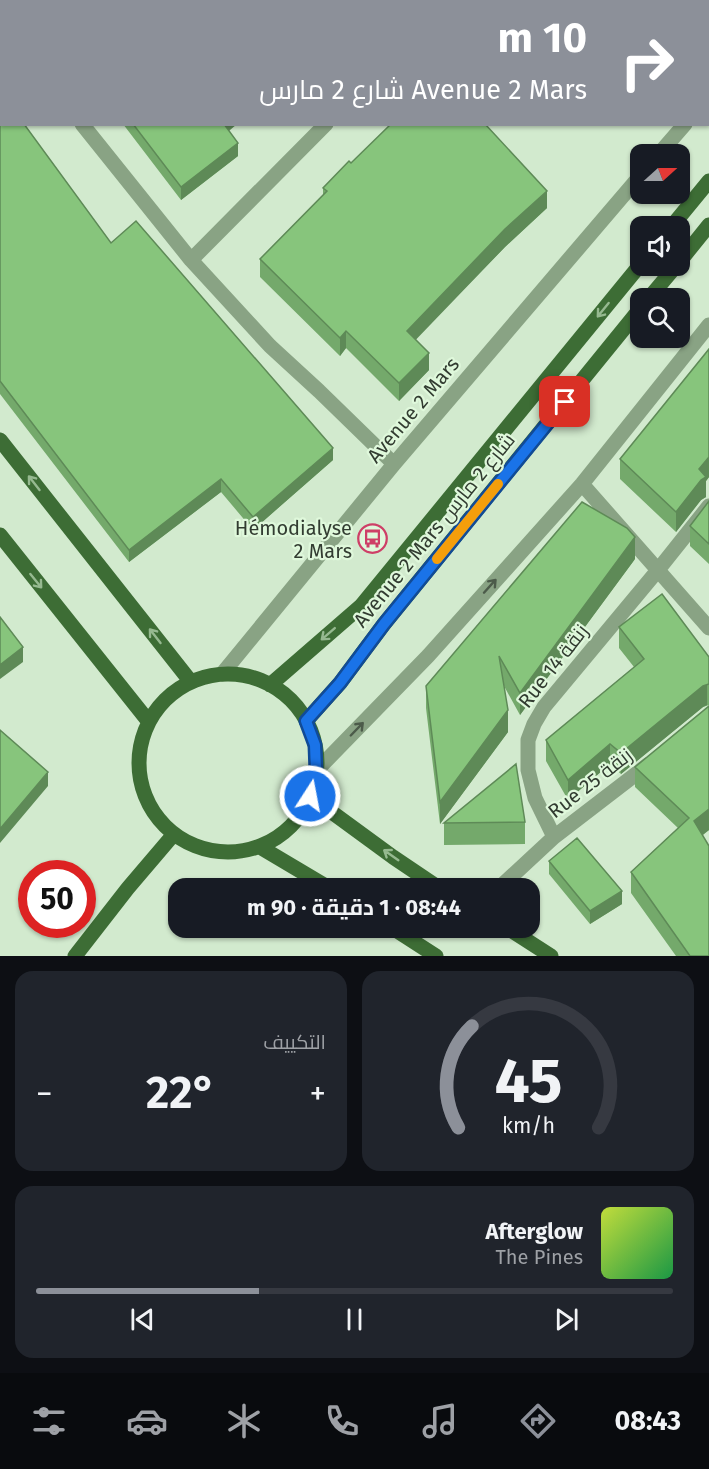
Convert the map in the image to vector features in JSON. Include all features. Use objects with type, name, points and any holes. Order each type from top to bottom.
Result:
[{"type":"main road","points":[[680,216],[709,181]]},
{"type":"main road","points":[[690,249],[709,225]]},
{"type":"main road","name":"Avenue 2 Mars شارع 2 مارس","points":[[270,685],[361,606],[630,276]]},
{"type":"main road","points":[[657,288],[668,276]]},
{"type":"main road","name":"Avenue 2 Mars شارع 2 مارس","points":[[306,721],[340,683],[384,624],[630,321]]},
{"type":"main road","points":[[0,440],[191,682]]},
{"type":"main road","points":[[0,535],[149,722]]},
{"type":"main road","points":[[222,674],[248,676],[270,685],[295,704],[306,721],[315,745],[316,771],[310,796],[298,818],[281,835],[260,847],[238,852],[215,852],[193,846],[174,834],[156,817],[144,795],[139,770],[141,746],[149,722],[166,698],[191,682],[222,674]]},
{"type":"main road","points":[[310,796],[425,878]]},
{"type":"main road","points":[[75,956],[174,834]]},
{"type":"main road","points":[[260,847],[311,878]]},
{"type":"main road","points":[[408,938],[436,956]]},
{"type":"main road","points":[[523,938],[551,956]]},
{"type":"street","points":[[84,126],[191,260],[270,346],[394,464]]},
{"type":"street","points":[[191,260],[324,126]]},
{"type":"street","points":[[668,144],[683,126]]},
{"type":"street","name":"Avenue 2 Mars","points":[[222,674],[394,464],[630,188]]},
{"type":"street","points":[[316,771],[428,656],[582,484],[709,325]]},
{"type":"street","points":[[582,484],[709,628]]},
{"type":"street","name":"Rue 14 زنقة","points":[[554,837],[536,798],[528,770],[528,740],[534,724],[544,707],[709,506]]},
{"type":"street","name":"Rue 25 زنقة","points":[[510,878],[554,837],[659,755]]},
{"type":"building","points":[[0,126],[25,126],[111,243],[136,221],[333,448],[253,517],[221,479],[129,550],[0,381]]},
{"type":"building","points":[[135,126],[225,126],[238,143],[181,187]]},
{"type":"building","points":[[389,126],[487,126],[547,191],[505,229],[407,331],[429,353],[399,383],[346,331],[340,338],[260,259],[327,191],[323,188],[349,161],[351,163]]},
{"type":"building","points":[[709,349],[709,457],[699,469],[706,477],[701,480],[676,512],[620,459]]},
{"type":"building","points":[[709,501],[709,544],[690,526]]},
{"type":"building","points":[[582,502],[627,528],[635,537],[520,693],[499,656],[508,710],[440,802],[426,686]]},
{"type":"building","points":[[662,594],[709,657],[709,684],[703,686],[621,753],[610,744],[568,780],[546,740],[644,659],[619,627]]},
{"type":"building","points":[[0,617],[23,647],[0,665]]},
{"type":"building","points":[[709,706],[709,809],[694,821],[709,846],[709,956],[690,956],[631,872],[689,818],[635,767]]},
{"type":"building","points":[[0,730],[48,772],[0,829]]},
{"type":"building","points":[[516,764],[525,822],[444,823]]},
{"type":"building","points":[[577,838],[622,891],[590,911],[549,861]]},
{"type":"slow traffic","points":[[437,559],[498,484]]},
{"type":"place","name":"Hémodialyse 2 Mars","points":[[373,539]]},
{"type":"route","points":[[310,796],[316,771],[315,745],[306,721],[340,683],[384,624],[565,402]]}]
